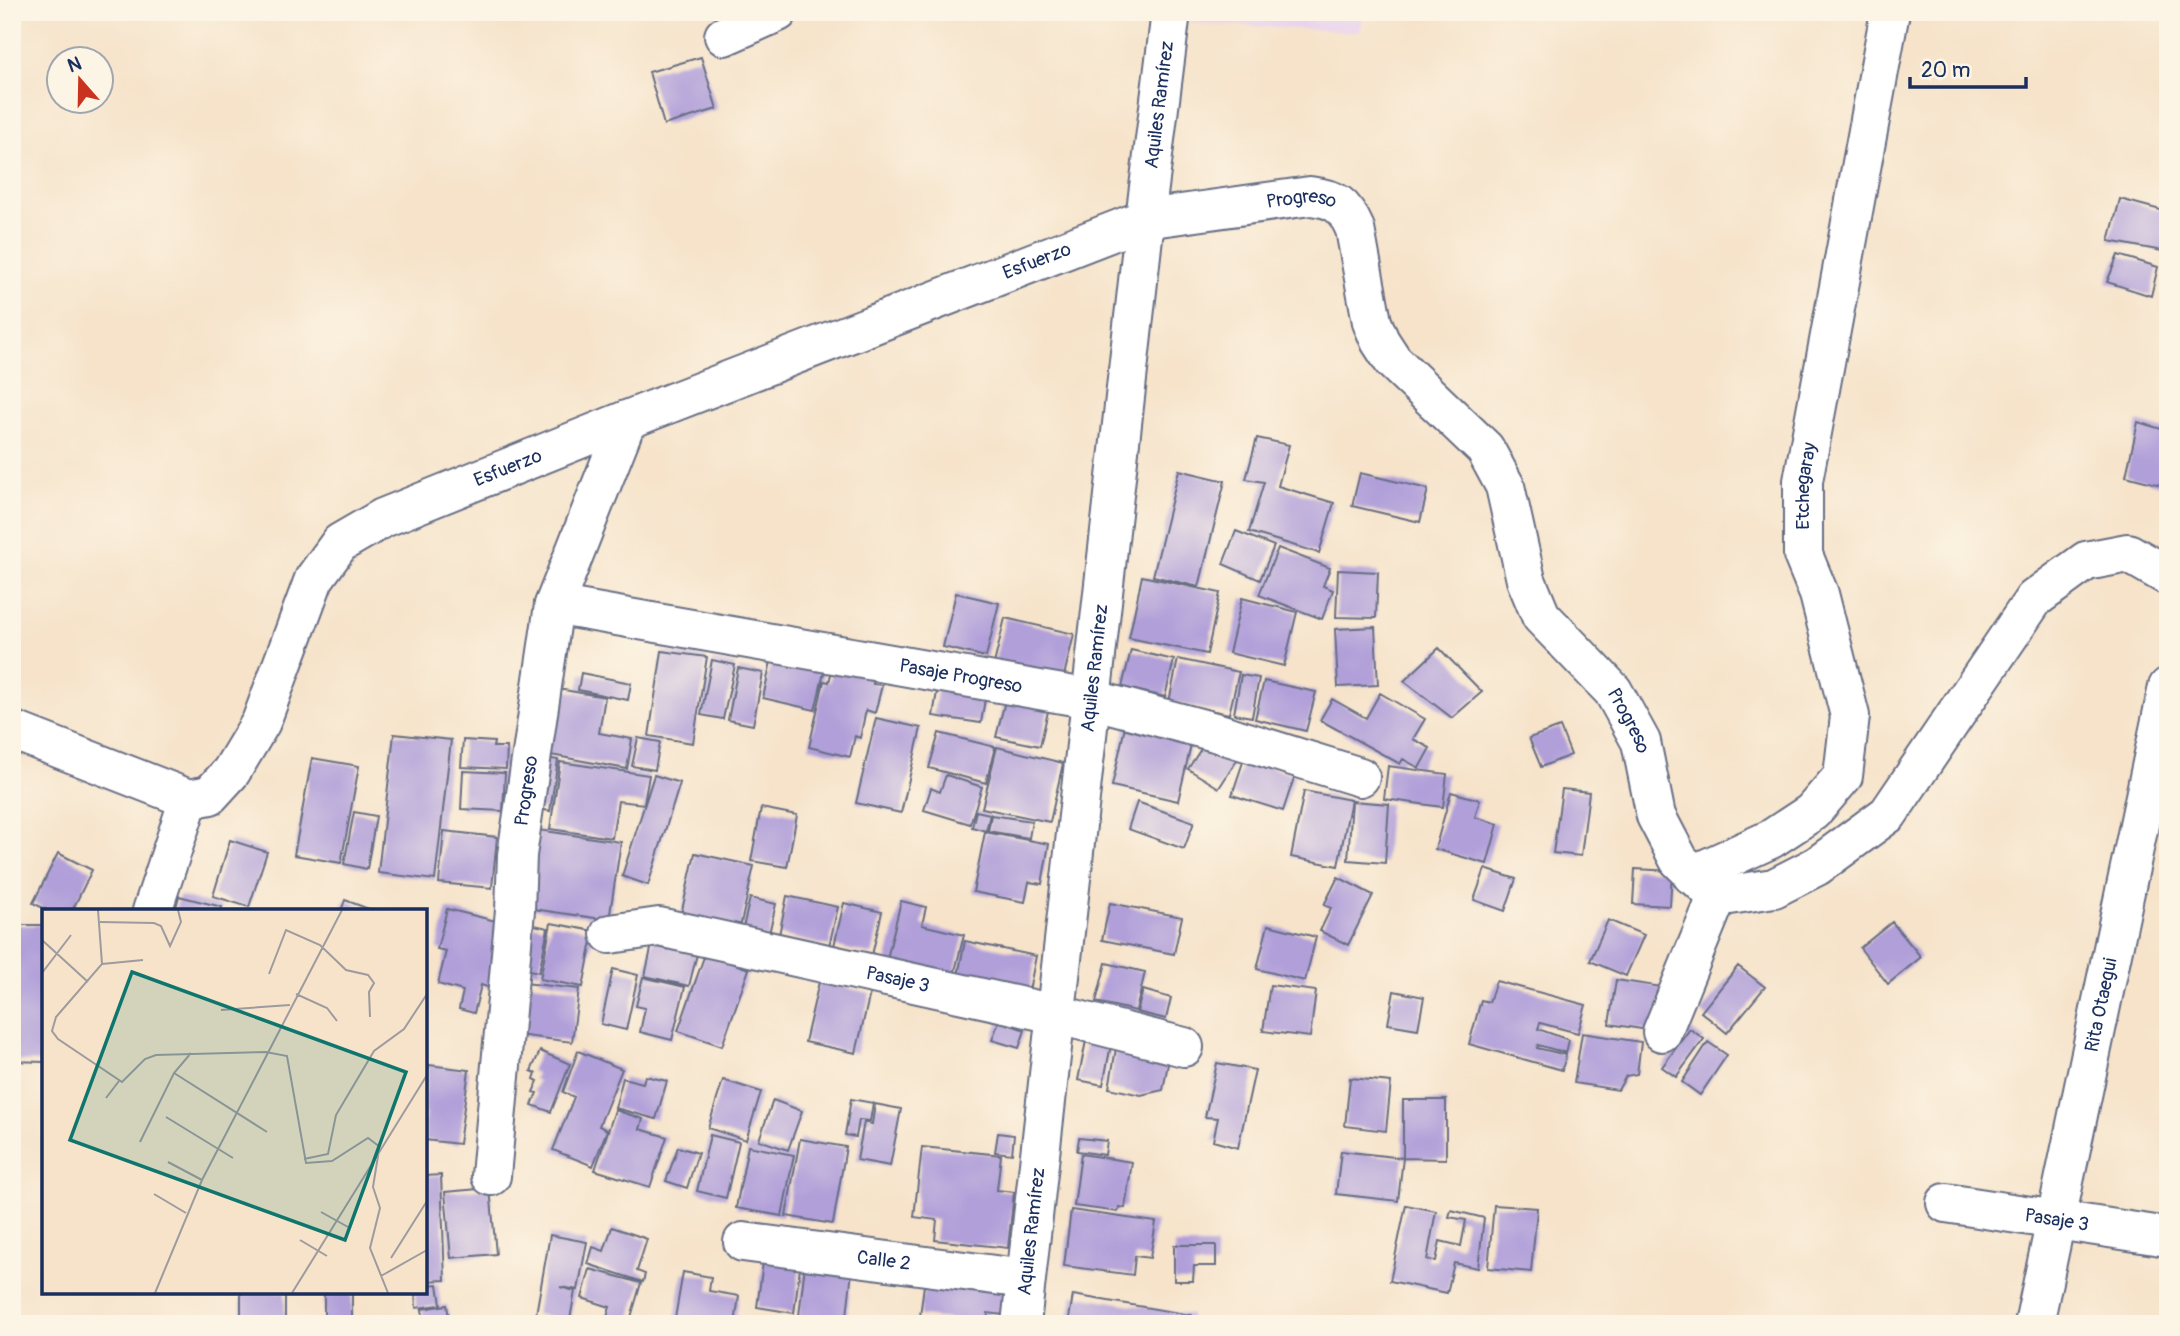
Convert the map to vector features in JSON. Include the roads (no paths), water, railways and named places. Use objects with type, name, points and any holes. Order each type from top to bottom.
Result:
[{"type":"street","points":[[724,36],[778,12]]},
{"type":"street","name":"Aquiles Ramírez","points":[[1021,1324],[1144,219],[1171,12]]},
{"type":"street","name":"Etchegaray","points":[[1704,886],[1812,812],[1843,776],[1850,716],[1819,594],[1802,555],[1803,481],[1890,12]]},
{"type":"street","name":"Progreso","points":[[1144,219],[1310,196],[1328,198],[1340,205],[1355,229],[1372,322],[1380,341],[1393,361],[1485,449],[1505,486],[1526,580],[1541,616],[1613,691],[1641,743],[1656,816],[1679,860],[1704,886]]},
{"type":"street","name":"Esfuerzo","points":[[189,799],[210,795],[231,772],[261,722],[314,579],[340,543],[383,518],[1144,219]]},
{"type":"street","name":"Progreso","points":[[491,1176],[515,911],[517,855],[554,605],[627,420]]},
{"type":"street","points":[[1662,1032],[1704,886],[1774,888],[1817,866],[1888,814],[2034,599],[2086,561],[2128,554],[2168,576]]},
{"type":"street","name":"Pasaje Progreso","points":[[554,605],[1091,699],[1215,732],[1360,777]]},
{"type":"street","name":"Rita Otaegui","points":[[2034,1324],[2168,687]]},
{"type":"street","points":[[12,730],[189,799],[153,909]]},
{"type":"street","name":"Pasaje 3","points":[[610,934],[659,927],[1055,1014],[1184,1047]]},
{"type":"street","name":"Pasaje 3","points":[[1946,1203],[2168,1237]]},
{"type":"street","name":"Calle 2","points":[[743,1242],[1026,1279]]}]
